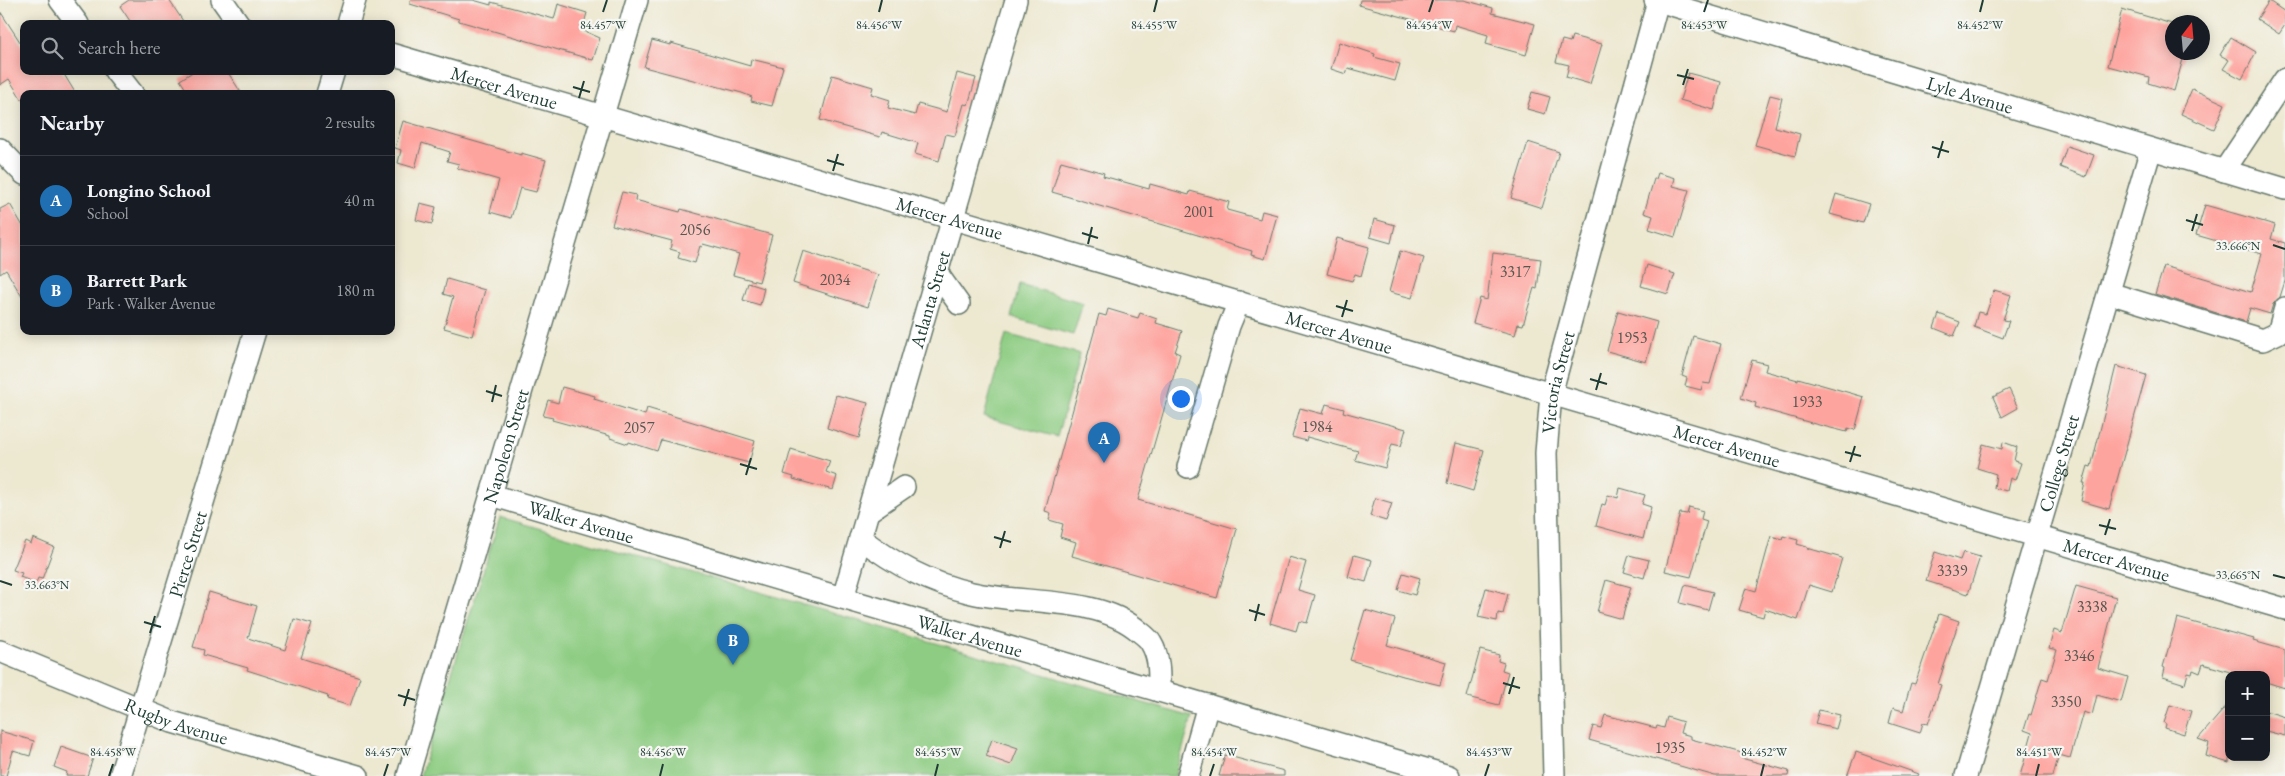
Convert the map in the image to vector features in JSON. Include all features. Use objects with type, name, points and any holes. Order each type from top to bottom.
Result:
[{"type":"street","points":[[60,0],[75,20]]},
{"type":"street","points":[[222,0],[236,20]]},
{"type":"street","points":[[349,20],[356,0]]},
{"type":"street","name":"Napoleon Street","points":[[408,776],[637,0]]},
{"type":"street","name":"Atlanta Street","points":[[843,598],[1016,0]]},
{"type":"street","name":"Lyle Avenue","points":[[1656,0],[2285,189]]},
{"type":"street","name":"Victoria Street","points":[[1554,776],[1546,453],[1551,394],[1656,0]]},
{"type":"street","name":"Mercer Avenue","points":[[395,55],[2285,609]]},
{"type":"street","points":[[119,75],[130,90]]},
{"type":"street","points":[[328,90],[333,75]]},
{"type":"street","points":[[2224,171],[2285,79]]},
{"type":"street","points":[[0,149],[20,170]]},
{"type":"street","name":"College Street","points":[[1966,776],[2038,538],[2151,149]]},
{"type":"street","points":[[937,274],[959,304]]},
{"type":"street","points":[[2109,293],[2263,340],[2278,333],[2285,308]]},
{"type":"street","points":[[1188,467],[1229,326],[1240,302]]},
{"type":"street","name":"Pierce Street","points":[[120,776],[250,335]]},
{"type":"street","points":[[869,510],[904,487]]},
{"type":"street","name":"Walker Avenue","points":[[491,495],[1449,776]]},
{"type":"street","points":[[860,538],[908,571],[942,584],[974,593],[1086,608],[1127,620],[1151,642],[1159,664],[1159,691]]},
{"type":"street","name":"Rugby Avenue","points":[[0,651],[172,722],[358,776]]},
{"type":"street","points":[[1188,776],[1208,705]]},
{"type":"green space","points":[[1020,284],[1083,303],[1073,335],[1011,317]]},
{"type":"green space","points":[[1006,334],[1080,354],[1057,437],[984,417]]},
{"type":"green space","points":[[500,517],[1192,717],[1175,776],[420,776]]},
{"type":"building","points":[[129,0],[169,0],[182,20],[129,20],[120,6]]},
{"type":"building","points":[[410,0],[473,0],[491,5],[491,2],[554,19],[558,4],[587,13],[582,30],[600,38],[593,60],[459,21],[459,19],[410,4]]},
{"type":"building","points":[[1360,0],[1464,0],[1493,8],[1492,13],[1535,24],[1526,55],[1486,44],[1488,35],[1455,25],[1454,31],[1359,5]]},
{"type":"building","points":[[2269,1],[2285,12],[2285,25],[2279,34],[2257,19]]},
{"type":"building","points":[[2122,9],[2165,22],[2165,60],[2183,60],[2174,91],[2148,83],[2149,77],[2108,66]]},
{"type":"building","points":[[0,11],[20,42],[20,75],[64,75],[74,90],[20,90],[20,97],[9,79],[0,85]]},
{"type":"building","points":[[1572,36],[1602,44],[1590,84],[1566,77],[1569,65],[1556,62],[1562,40],[1570,42]]},
{"type":"building","points":[[2231,37],[2256,52],[2242,79],[2223,69],[2229,60],[2220,55]]},
{"type":"building","points":[[652,40],[670,45],[671,43],[750,66],[751,59],[783,67],[772,106],[751,101],[752,97],[742,93],[644,67]]},
{"type":"building","points":[[1339,42],[1375,54],[1374,57],[1400,64],[1395,81],[1348,68],[1346,74],[1331,69]]},
{"type":"building","points":[[957,73],[976,78],[968,105],[964,104],[955,136],[946,134],[939,161],[915,154],[918,143],[882,132],[880,137],[820,120],[832,75],[873,87],[871,94],[890,100],[888,108],[915,115],[918,104],[947,112]]},
{"type":"building","points":[[1688,73],[1721,82],[1714,110],[1680,100]]},
{"type":"building","points":[[188,75],[230,75],[239,90],[186,90],[180,80]]},
{"type":"building","points":[[2192,89],[2225,104],[2214,129],[2181,114]]},
{"type":"building","points":[[1532,92],[1550,97],[1545,114],[1527,109]]},
{"type":"building","points":[[1770,95],[1782,98],[1775,127],[1800,134],[1795,156],[1755,145]]},
{"type":"building","points":[[403,121],[521,155],[521,153],[546,160],[536,192],[520,188],[511,218],[490,212],[499,180],[457,168],[459,164],[447,161],[450,152],[422,143],[415,168],[398,163],[401,150],[395,148]]},
{"type":"building","points":[[1528,142],[1559,152],[1542,208],[1511,198]]},
{"type":"building","points":[[2067,146],[2094,155],[2086,177],[2060,167]]},
{"type":"building","points":[[1061,161],[1104,173],[1103,176],[1149,189],[1150,184],[1189,195],[1190,191],[1229,202],[1227,210],[1260,219],[1262,211],[1277,215],[1265,259],[1251,255],[1252,251],[1052,192]]},
{"type":"building","points":[[1658,173],[1675,178],[1673,186],[1689,190],[1675,237],[1649,229],[1653,216],[1644,213],[1654,179],[1656,179]]},
{"type":"building","points":[[622,192],[636,195],[635,200],[680,212],[681,209],[772,235],[759,282],[733,275],[739,254],[703,244],[702,247],[700,246],[695,263],[678,258],[680,252],[670,249],[672,241],[612,225]]},
{"type":"building","points":[[1836,194],[1869,204],[1863,223],[1830,214]]},
{"type":"building","points":[[420,203],[436,207],[432,224],[416,220]]},
{"type":"building","points":[[10,204],[20,221],[20,293],[6,270],[0,274],[0,209]]},
{"type":"building","points":[[2205,205],[2275,225],[2271,239],[2285,243],[2285,281],[2280,297],[2273,304],[2270,314],[2250,308],[2246,322],[2155,294],[2164,266],[2251,292],[2262,254],[2196,235]]},
{"type":"building","points":[[1374,219],[1395,225],[1391,243],[1370,237]]},
{"type":"building","points":[[1337,238],[1369,247],[1361,276],[1355,274],[1352,281],[1327,274]]},
{"type":"building","points":[[803,251],[878,275],[868,307],[793,283]]},
{"type":"building","points":[[1400,251],[1424,258],[1412,298],[1389,292]]},
{"type":"building","points":[[1493,253],[1541,259],[1537,289],[1534,288],[1523,325],[1518,324],[1515,335],[1473,323],[1480,298],[1487,300]]},
{"type":"building","points":[[1647,265],[1675,274],[1668,294],[1641,286]]},
{"type":"building","points":[[447,279],[485,290],[472,336],[444,328],[453,297],[443,294]]},
{"type":"building","points":[[748,283],[764,288],[760,305],[743,300]]},
{"type":"building","points":[[1994,290],[2011,295],[2003,320],[2009,321],[2003,338],[1974,327],[1978,312],[1986,314]]},
{"type":"building","points":[[1108,309],[1138,318],[1140,313],[1157,319],[1156,323],[1182,331],[1175,352],[1180,354],[1138,500],[1237,529],[1217,598],[1072,556],[1076,542],[1060,537],[1063,524],[1049,520],[1051,513],[1045,511],[1099,314],[1106,316]]},
{"type":"building","points":[[1618,311],[1657,322],[1646,362],[1607,351]]},
{"type":"building","points":[[1939,314],[1960,322],[1954,336],[1934,328]]},
{"type":"building","points":[[1693,336],[1721,344],[1710,384],[1703,383],[1701,390],[1685,386],[1687,378],[1682,376]]},
{"type":"building","points":[[1752,360],[1767,364],[1765,371],[1798,380],[1798,378],[1864,397],[1855,430],[1848,428],[1847,432],[1815,424],[1755,407],[1756,403],[1741,398]]},
{"type":"building","points":[[2116,366],[2146,375],[2109,509],[2081,501],[2085,483],[2083,483],[2088,466],[2091,467]]},
{"type":"building","points":[[562,387],[595,396],[594,399],[645,415],[647,408],[755,441],[749,463],[661,440],[657,451],[629,442],[628,444],[610,438],[610,436],[543,416],[548,400],[558,403]]},
{"type":"building","points":[[2009,389],[2018,408],[2002,417],[1993,397]]},
{"type":"building","points":[[836,395],[868,403],[859,438],[827,428]]},
{"type":"building","points":[[1326,404],[1344,409],[1343,412],[1406,429],[1401,446],[1392,444],[1385,468],[1355,460],[1358,451],[1307,437],[1306,441],[1292,437],[1300,408],[1323,414]]},
{"type":"building","points":[[2003,442],[2017,447],[2014,461],[2021,463],[2015,480],[2010,478],[2007,491],[1994,488],[1996,474],[1977,468],[1983,444],[2002,449]]},
{"type":"building","points":[[1456,443],[1484,450],[1473,491],[1447,483]]},
{"type":"building","points":[[791,449],[830,461],[826,472],[837,476],[833,490],[793,479],[794,477],[784,474]]},
{"type":"building","points":[[1620,488],[1645,495],[1642,504],[1651,507],[1643,539],[1596,526],[1602,504],[1605,505],[1608,495],[1618,498]]},
{"type":"building","points":[[1375,498],[1392,503],[1386,521],[1370,516]]},
{"type":"building","points":[[1689,507],[1703,511],[1701,519],[1707,521],[1691,577],[1665,571],[1680,513],[1687,514]]},
{"type":"building","points":[[1771,536],[1782,539],[1783,536],[1798,540],[1797,544],[1842,558],[1832,592],[1809,585],[1798,620],[1765,609],[1763,617],[1739,610],[1746,588],[1756,591]]},
{"type":"building","points":[[33,538],[54,547],[42,579],[38,578],[36,583],[20,577],[22,573],[13,570],[25,541],[31,544]]},
{"type":"building","points":[[1935,552],[1960,560],[1963,552],[1980,557],[1968,594],[1926,581]]},
{"type":"building","points":[[1354,555],[1372,560],[1366,582],[1348,577]]},
{"type":"building","points":[[1629,555],[1649,560],[1644,578],[1624,572]]},
{"type":"building","points":[[1289,557],[1306,562],[1298,590],[1315,595],[1307,623],[1299,621],[1296,631],[1270,623]]},
{"type":"building","points":[[1403,573],[1420,578],[1415,595],[1398,590]]},
{"type":"building","points":[[1606,580],[1631,587],[1622,619],[1597,612]]},
{"type":"building","points":[[1685,585],[1713,592],[1708,610],[1680,603]]},
{"type":"building","points":[[2076,586],[2116,597],[2098,668],[2128,677],[2121,702],[2097,695],[2092,715],[2083,712],[2070,758],[2059,755],[2053,776],[2020,776],[2032,733],[2024,730],[2029,714],[2031,715],[2042,678],[2048,680],[2057,650],[2049,648],[2054,630],[2062,633]]},
{"type":"building","points":[[1486,588],[1508,594],[1503,614],[1498,613],[1497,621],[1478,617]]},
{"type":"building","points":[[209,592],[257,606],[248,638],[285,650],[294,619],[312,624],[301,658],[360,677],[350,706],[327,699],[328,696],[247,670],[248,668],[203,655],[204,650],[193,647]]},
{"type":"building","points":[[1365,610],[1395,619],[1387,645],[1446,662],[1440,685],[1350,660]]},
{"type":"building","points":[[1939,614],[1959,621],[1938,684],[1941,685],[1928,724],[1923,723],[1920,733],[1889,723],[1893,708],[1903,711],[1911,683],[1915,684]]},
{"type":"building","points":[[2177,618],[2254,639],[2253,641],[2285,650],[2285,688],[2270,683],[2270,671],[2227,671],[2203,664],[2200,673],[2193,670],[2192,674],[2188,673],[2185,684],[2163,677],[2165,668],[2163,667]]},
{"type":"building","points":[[1480,650],[1499,655],[1498,661],[1504,663],[1502,670],[1508,672],[1499,705],[1467,697]]},
{"type":"building","points":[[2170,705],[2191,711],[2184,734],[2165,728],[2166,724],[2164,723]]},
{"type":"building","points":[[2225,708],[2225,761],[2229,761],[2229,763],[2206,756],[2209,743],[2198,739]]},
{"type":"building","points":[[1819,710],[1840,715],[1836,729],[1815,724]]},
{"type":"building","points":[[2270,712],[2285,717],[2285,736],[2270,732]]},
{"type":"building","points":[[1605,715],[1656,728],[1657,726],[1664,728],[1667,717],[1683,722],[1680,733],[1691,736],[1691,739],[1742,753],[1741,758],[1789,771],[1788,776],[1715,776],[1589,740],[1593,726],[1601,728]]},
{"type":"building","points":[[0,731],[34,741],[30,756],[13,751],[6,776],[0,776]]},
{"type":"building","points":[[992,739],[1018,748],[1011,765],[986,756]]},
{"type":"building","points":[[61,747],[93,758],[87,776],[66,776],[67,772],[54,767]]},
{"type":"building","points":[[1856,752],[1919,774],[1918,776],[1847,776]]},
{"type":"building","points":[[1225,755],[1284,771],[1284,776],[1219,776]]},
{"type":"place","name":"Longino School","points":[[1104,463]]},
{"type":"place","name":"Barrett Park","points":[[733,665]]}]
